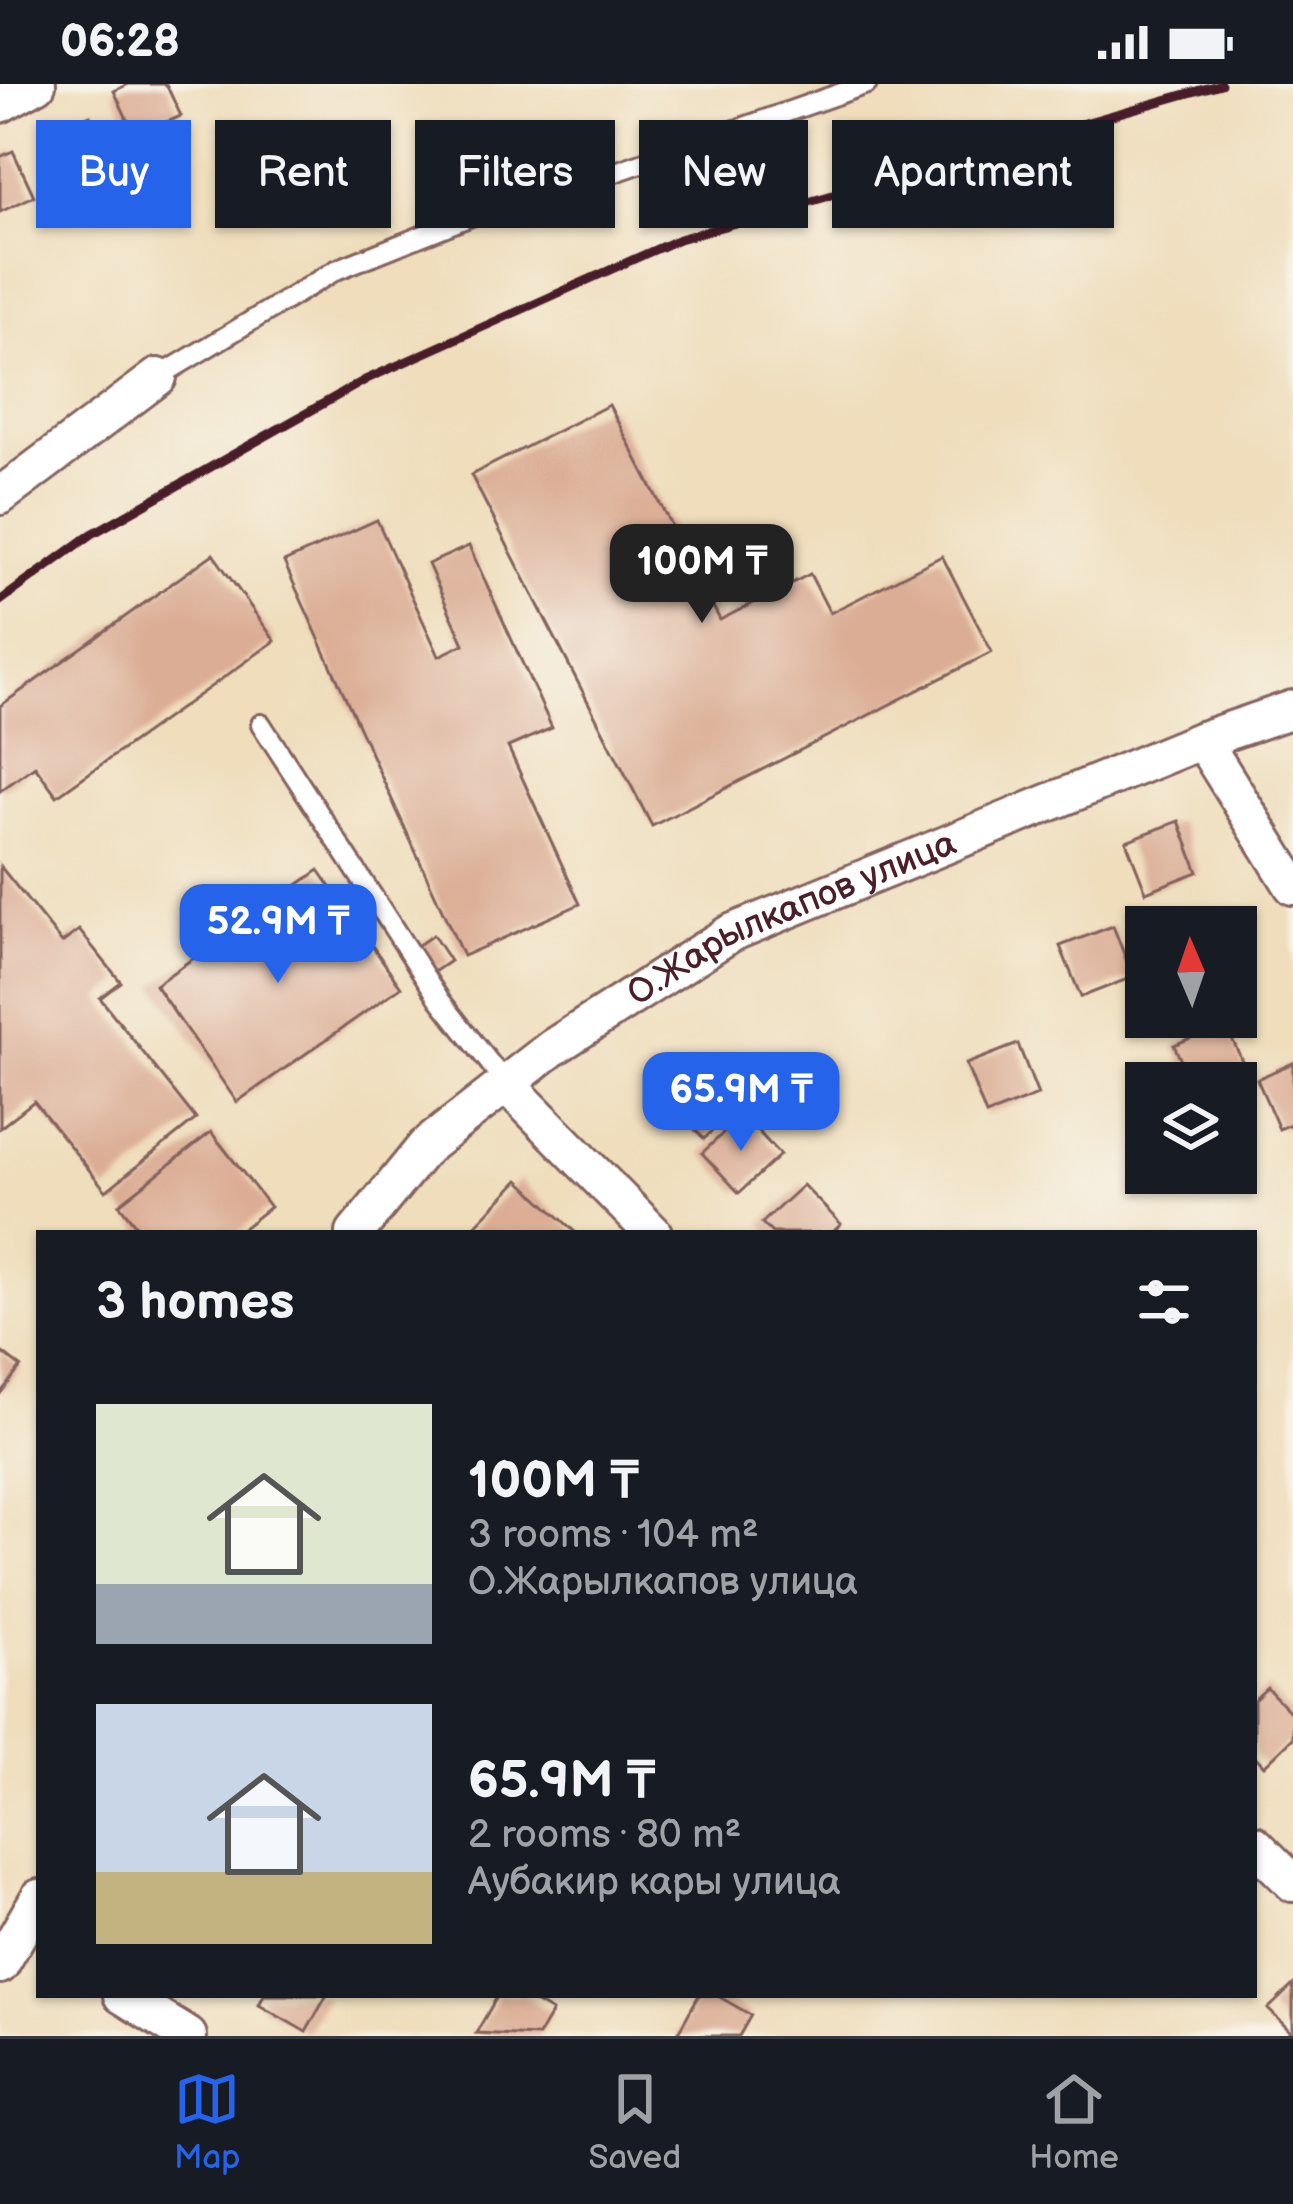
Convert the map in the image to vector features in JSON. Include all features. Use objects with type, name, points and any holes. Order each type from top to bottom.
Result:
[{"type":"street","points":[[0,104],[37,84]]},
{"type":"street","points":[[0,496],[158,376]]},
{"type":"street","name":"О.Жарылкапов улица","points":[[357,1230],[425,1147],[609,1009],[731,933],[1202,740],[1293,710]]},
{"type":"street","points":[[1202,740],[1293,886]]},
{"type":"street","points":[[507,1085],[649,1230]]},
{"type":"street","points":[[1257,1847],[1293,1883]]},
{"type":"street","points":[[19,1949],[36,1906]]},
{"type":"street","points":[[127,1998],[188,2036]]},
{"type":"lane","points":[[158,376],[336,270],[549,185],[604,176],[867,84]]},
{"type":"lane","points":[[261,724],[440,1000],[507,1085]]},
{"type":"building","points":[[129,84],[166,84],[181,116],[128,120],[114,91]]},
{"type":"building","points":[[13,151],[34,196],[0,212],[0,157]]},
{"type":"building","points":[[609,405],[720,620],[810,574],[830,613],[942,556],[992,652],[652,826],[471,475]]},
{"type":"building","points":[[377,520],[439,656],[464,644],[428,564],[469,546],[552,728],[508,747],[580,904],[463,956],[284,562]]},
{"type":"building","points":[[213,554],[275,641],[57,796],[35,766],[0,791],[0,706]]},
{"type":"building","points":[[1179,821],[1198,872],[1146,892],[1126,841]]},
{"type":"building","points":[[0,866],[62,943],[79,930],[121,982],[100,998],[196,1119],[106,1191],[34,1101],[0,1128]]},
{"type":"building","points":[[319,870],[401,987],[237,1102],[155,985]]},
{"type":"building","points":[[1113,926],[1125,957],[1125,980],[1081,997],[1060,946]]},
{"type":"building","points":[[433,935],[450,961],[428,976],[411,950]]},
{"type":"building","points":[[1190,1038],[1232,1038],[1243,1062],[1182,1062],[1174,1045]]},
{"type":"building","points":[[1018,1044],[1038,1095],[986,1115],[966,1064]]},
{"type":"building","points":[[707,1061],[745,1100],[704,1139],[666,1099]]},
{"type":"building","points":[[1293,1063],[1293,1123],[1279,1129],[1257,1079]]},
{"type":"building","points":[[743,1115],[780,1155],[739,1193],[702,1153]]},
{"type":"building","points":[[211,1132],[270,1207],[241,1230],[140,1230],[119,1204]]},
{"type":"building","points":[[519,1180],[573,1230],[471,1230]]},
{"type":"building","points":[[803,1185],[841,1224],[835,1230],[769,1230],[762,1223]]},
{"type":"building","points":[[0,1351],[21,1367],[0,1394]]},
{"type":"building","points":[[1267,1688],[1293,1715],[1293,1738],[1264,1766],[1257,1758],[1257,1697]]},
{"type":"building","points":[[1293,1985],[1293,2034],[1268,2009]]},
{"type":"building","points":[[262,1998],[325,1998],[306,2032],[259,2005]]},
{"type":"building","points":[[496,1998],[528,1998],[552,2012],[538,2036],[476,2033]]},
{"type":"building","points":[[697,1998],[721,1998],[751,2015],[739,2036],[676,2036]]},
{"type":"railway","points":[[0,601],[92,534],[367,379],[679,239],[1221,84]]}]
